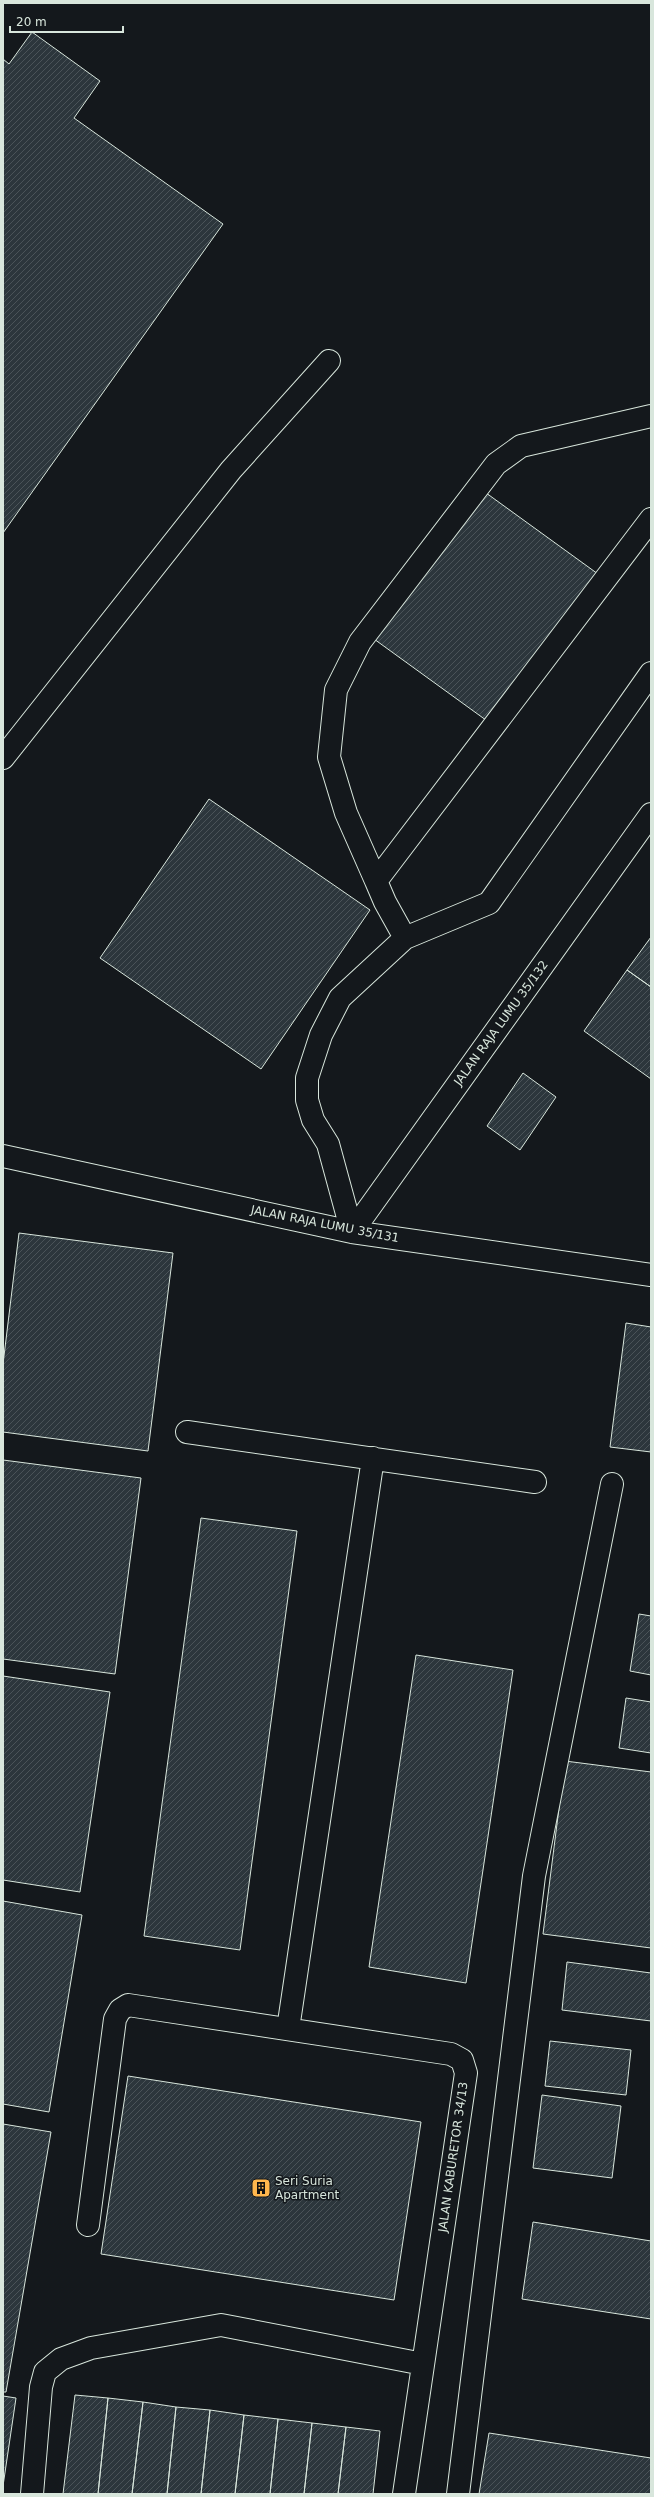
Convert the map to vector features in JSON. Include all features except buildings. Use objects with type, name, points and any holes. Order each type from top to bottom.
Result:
[{"type":"street","points":[[3,758],[231,470],[329,361]]},
{"type":"street","points":[[405,938],[385,902],[346,813],[329,757],[336,690],[360,642],[496,464],[521,446],[651,416]]},
{"type":"street","points":[[376,881],[651,519]]},
{"type":"street","points":[[352,1232],[328,1144],[313,1120],[307,1100],[306,1078],[321,1035],[340,998],[405,938],[489,903],[651,673]]},
{"type":"street","name":"JALAN RAJA LUMU 35/132","points":[[352,1232],[651,814]]},
{"type":"street","name":"JALAN RAJA LUMU 35/131","points":[[3,1156],[352,1232],[651,1275]]},
{"type":"street","points":[[187,1432],[535,1482]]},
{"type":"street","points":[[288,2029],[373,1458]]},
{"type":"street","points":[[458,2494],[534,1876],[612,1484]]},
{"type":"street","name":"JALAN KABURETOR 34/13","points":[[88,2226],[115,2019],[120,2010],[128,2005],[451,2054],[462,2060],[466,2073],[404,2494]]},
{"type":"street","points":[[32,2494],[41,2387],[45,2372],[61,2358],[91,2348],[221,2325],[423,2364]]},
{"type":"place","name":"Seri Suria Apartment","points":[[261,2188]]}]
